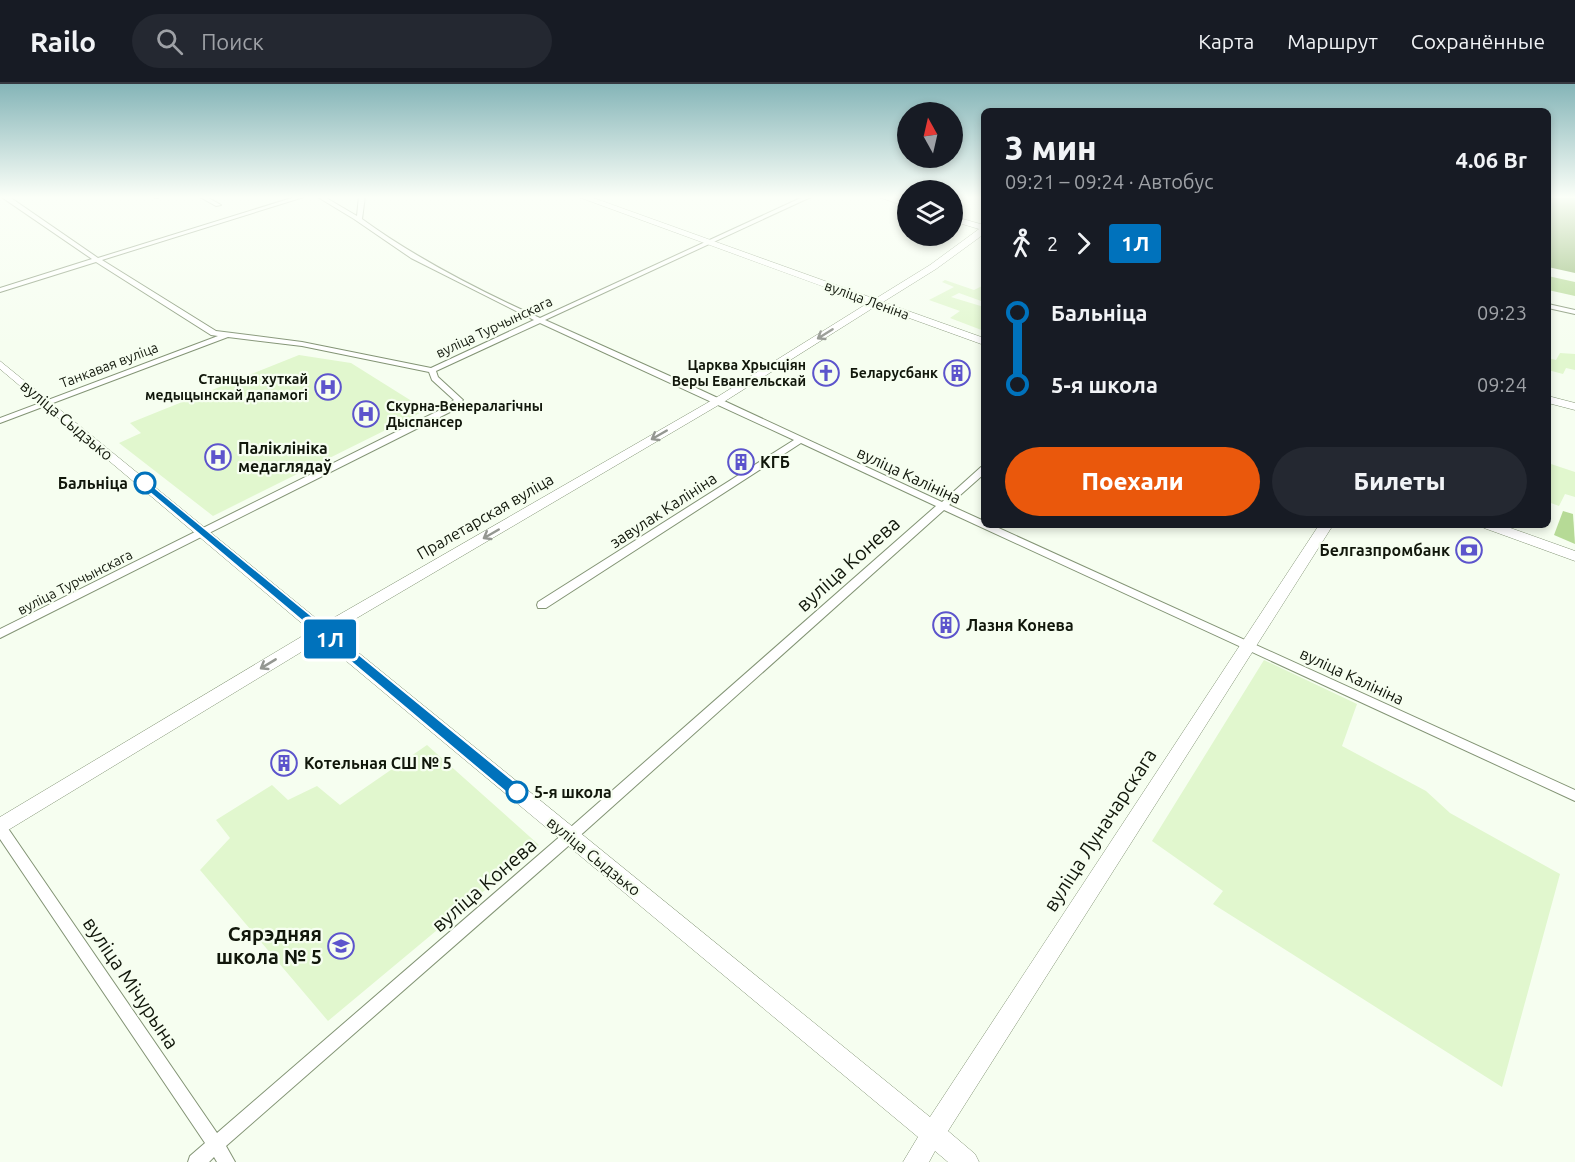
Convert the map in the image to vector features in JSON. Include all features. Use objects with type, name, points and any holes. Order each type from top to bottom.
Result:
[{"type":"street","name":"Танкавая вуліца","points":[[77,246],[214,333],[302,344],[432,370]]},
{"type":"street","points":[[0,290],[141,246]]},
{"type":"street","name":"вуліца Калініна","points":[[395,246],[538,321],[718,401],[981,524]]},
{"type":"street","name":"вуліца Турчынскага","points":[[0,634],[447,410],[459,400],[435,378],[432,370],[702,246]]},
{"type":"street","name":"вуліца Леніна","points":[[718,246],[981,341]]},
{"type":"street","name":"Пралетарская вуліца","points":[[0,828],[322,632],[718,401],[933,267],[961,246]]},
{"type":"street","points":[[1551,307],[1575,312]]},
{"type":"street","name":"Танкавая вуліца","points":[[0,421],[227,335]]},
{"type":"street","name":"вуліца Сыдзько","points":[[0,364],[569,837],[967,1162]]},
{"type":"street","points":[[1551,400],[1575,407]]},
{"type":"street","name":"завулак Калініна","points":[[542,605],[800,440]]},
{"type":"street","name":"вуліца Конева","points":[[196,1162],[569,837],[981,472]]},
{"type":"street","name":"вуліца Калініна","points":[[990,528],[1248,644],[1575,796]]},
{"type":"street","name":"вуліца Луначарскага","points":[[915,1162],[1324,528]]},
{"type":"street","points":[[1497,528],[1575,556]]},
{"type":"street","name":"вуліца Мічурына","points":[[0,828],[226,1162]]},
{"type":"shaded area","points":[[1551,246],[1575,246],[1575,273],[1551,268]]},
{"type":"shaded area","points":[[1551,277],[1575,282],[1575,296],[1551,291]]},
{"type":"shaded area","points":[[945,280],[974,290],[981,286],[981,301],[959,293],[951,297],[981,306],[981,330],[950,318],[960,311],[929,300],[954,287],[942,282]]},
{"type":"shaded area","points":[[1560,353],[1575,354],[1575,370],[1566,368],[1563,374],[1551,371],[1551,359],[1556,360]]},
{"type":"shaded area","points":[[299,355],[351,363],[426,410],[213,516],[119,443],[141,433],[130,423]]},
{"type":"shaded area","points":[[1551,464],[1575,472],[1575,497],[1565,494],[1559,506],[1551,503]]},
{"type":"shaded area","points":[[1563,511],[1573,514],[1575,544],[1554,535]]},
{"type":"shaded area","points":[[1264,660],[1357,704],[1342,746],[1426,791],[1450,813],[1560,874],[1502,1087],[1213,904],[1223,891],[1152,841]]},
{"type":"shaded area","name":"Сярэдняя школа № 5","points":[[427,745],[539,845],[328,1021],[200,870],[230,838],[216,820],[272,785],[288,800],[317,786],[340,805]]},
{"type":"bus line","name":"1Л","points":[[145,483],[517,792]]},
{"type":"place","name":"Царква Хрысціян Веры Евангельскай","points":[[826,373]]},
{"type":"place","name":"Беларусбанк","points":[[957,373]]},
{"type":"place","name":"Станцыя хуткай медыцынскай дапамогі","points":[[328,387]]},
{"type":"place","name":"Скурна-Венералагічны Дыспансер","points":[[366,414]]},
{"type":"place","name":"Паліклініка медаглядаў","points":[[218,457]]},
{"type":"place","name":"КГБ","points":[[741,462]]},
{"type":"place","name":"Бальніца","points":[[145,483]]},
{"type":"place","name":"Белгазпромбанк","points":[[1469,550]]},
{"type":"place","name":"Лазня Конева","points":[[946,625]]},
{"type":"place","name":"Котельная СШ № 5","points":[[284,763]]},
{"type":"place","name":"5-я школа","points":[[517,792]]},
{"type":"place","name":"Сярэдняя школа № 5","points":[[341,946]]}]
